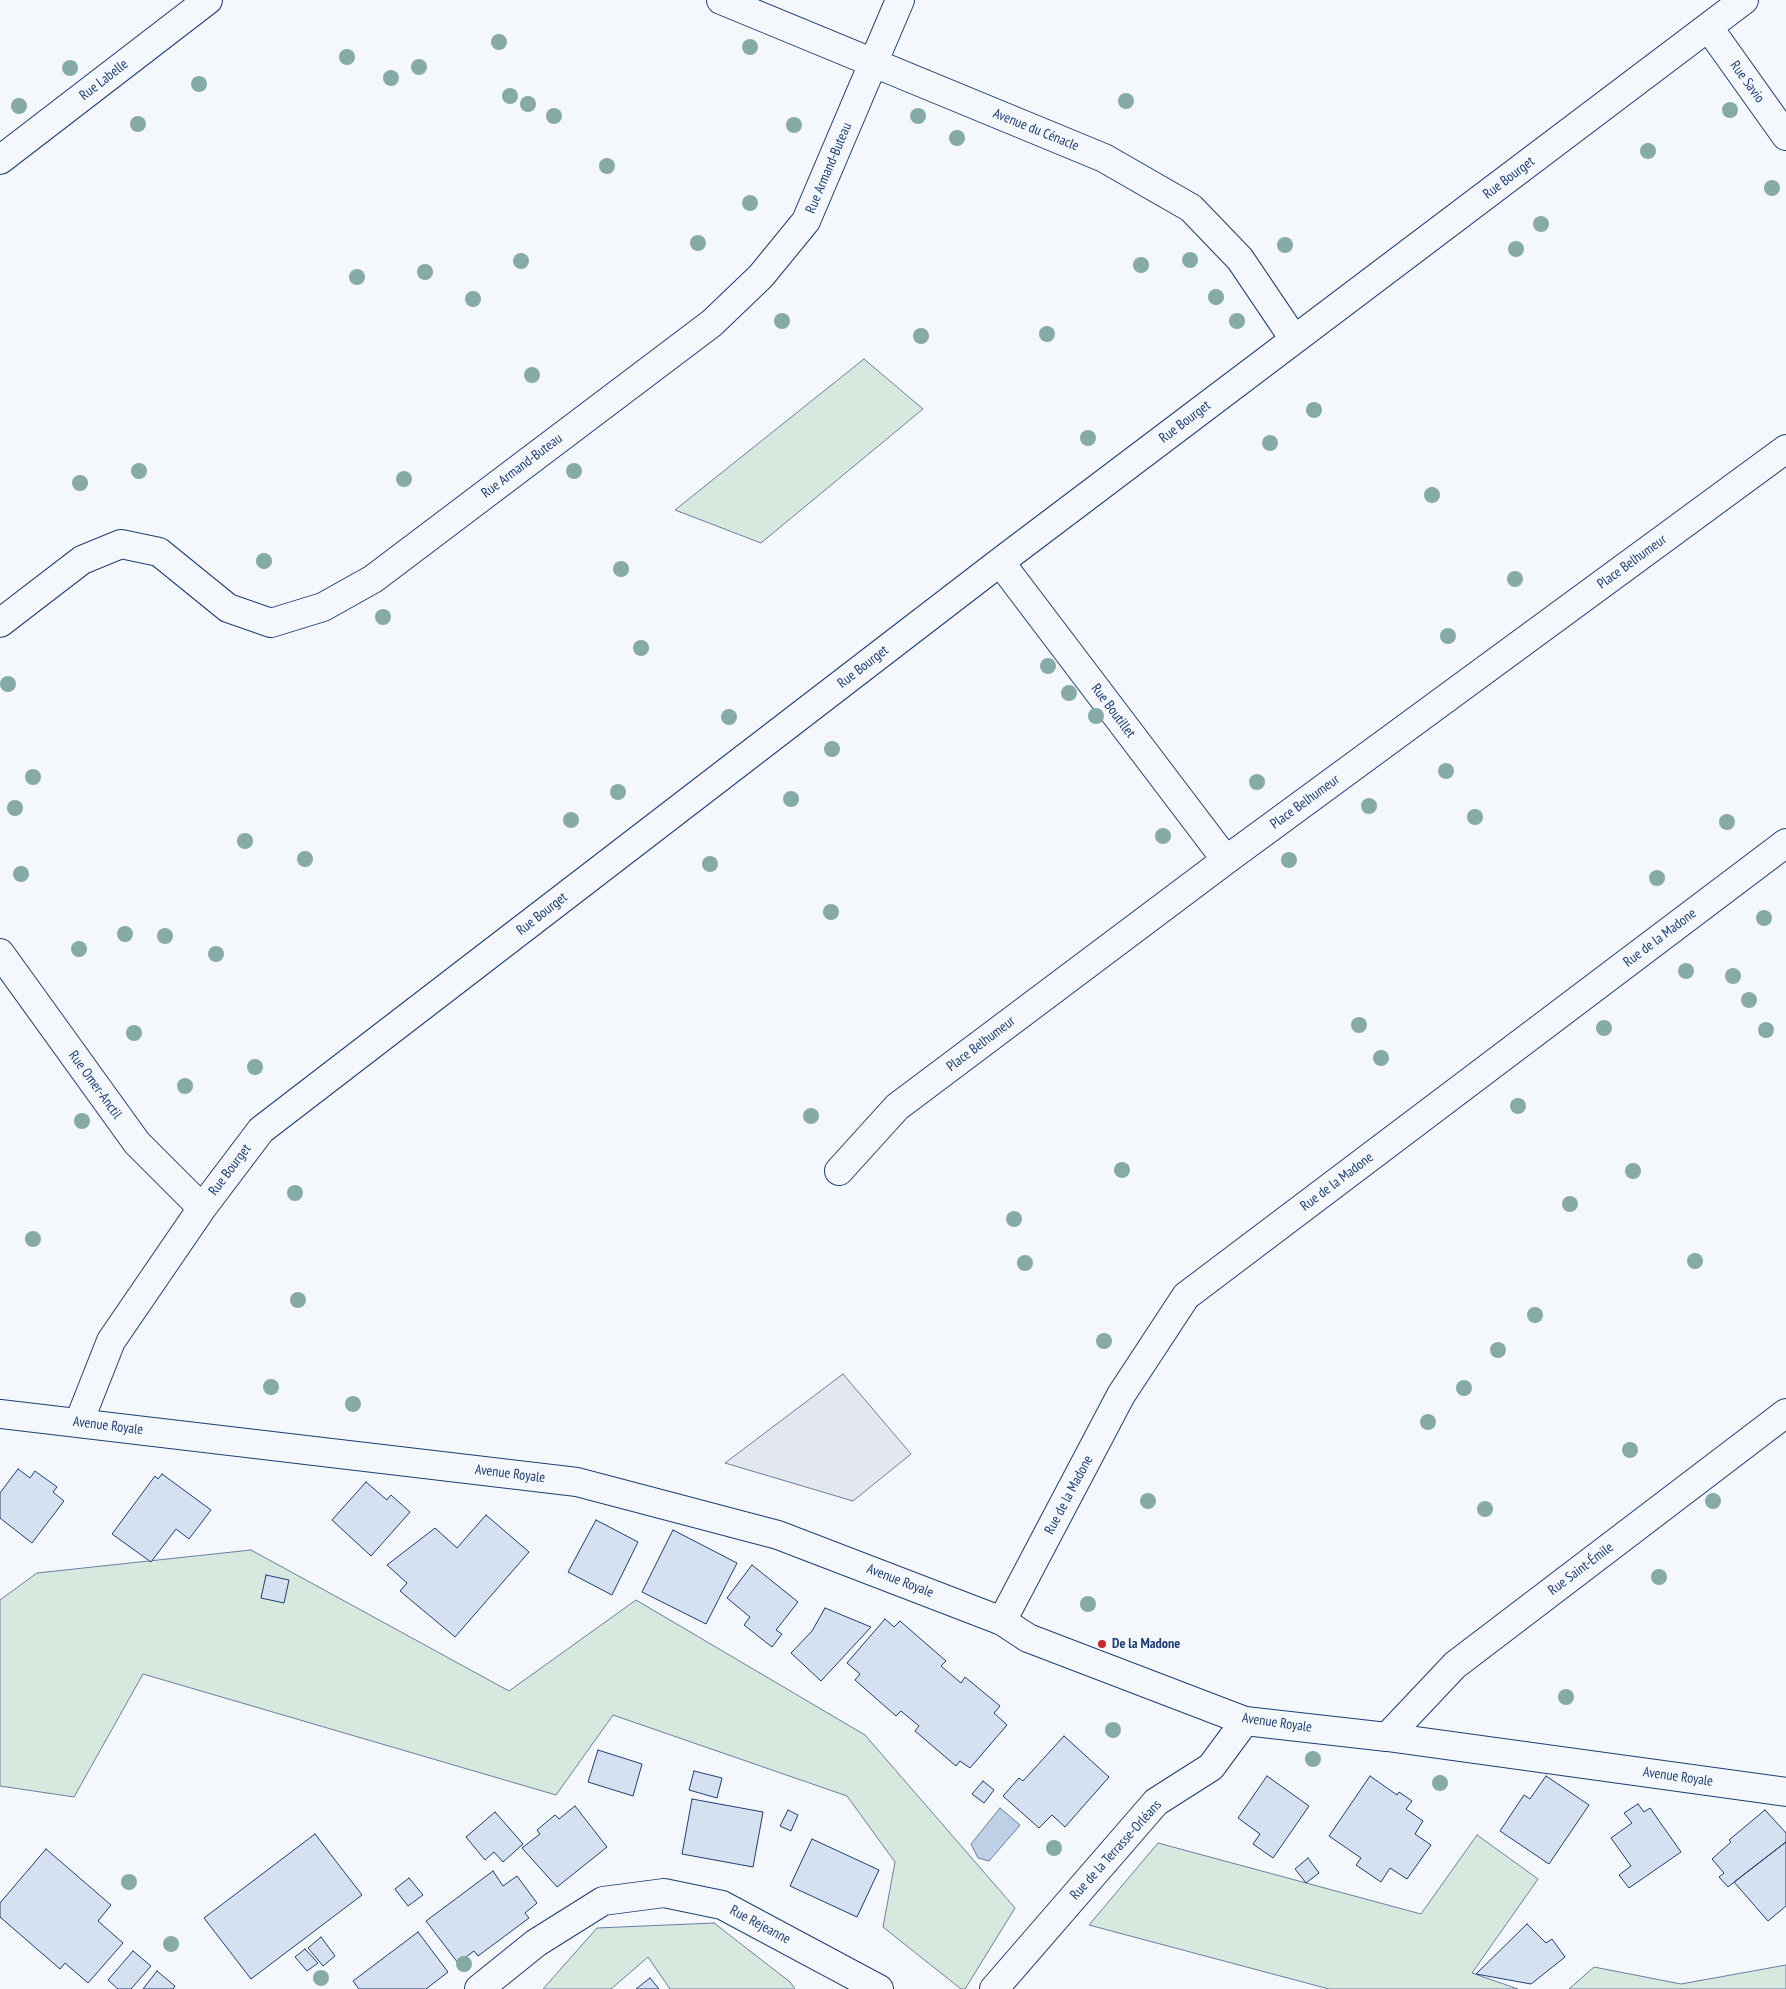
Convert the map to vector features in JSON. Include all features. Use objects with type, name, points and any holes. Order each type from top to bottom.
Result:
[{"type":"street","name":"Rue Labelle","points":[[0,160],[208,0]]},
{"type":"street","name":"Avenue du Cénacle","points":[[721,0],[1104,158],[1191,208],[1240,259],[1294,339]]},
{"type":"street","name":"Rue Armand-Buteau","points":[[0,623],[82,560],[121,544],[159,552],[228,608],[271,623],[323,607],[373,579],[712,323],[761,276],[806,221],[900,0]]},
{"type":"street","name":"Rue Bourget","points":[[79,1422],[111,1341],[202,1208],[261,1130],[1000,562],[1744,0]]},
{"type":"street","name":"Rue Savio","points":[[1709,28],[1786,136]]},
{"type":"street","name":"Place Belhumeur","points":[[838,1171],[897,1107],[1226,860],[1786,449]]},
{"type":"street","name":"Rue Boutillet","points":[[1000,562],[1226,860]]},
{"type":"street","name":"Rue de la Madone","points":[[1002,1621],[1121,1395],[1186,1296],[1786,843]]},
{"type":"street","name":"Rue Omer-Anctil","points":[[0,953],[137,1144],[202,1208]]},
{"type":"street","name":"Rue Saint-Émile","points":[[1387,1736],[1455,1665],[1786,1413]]},
{"type":"street","name":"Avenue Royale","points":[[0,1414],[577,1482],[778,1535],[1002,1621],[1028,1638],[1245,1721],[1387,1736],[1786,1792]]},
{"type":"street","name":"Rue de la Terrasse-Orléans","points":[[994,1989],[1156,1802],[1212,1768],[1245,1721]]},
{"type":"street","name":"Rue Rejeanne","points":[[479,1989],[536,1943],[603,1901],[664,1893],[722,1905],[879,1989]]},
{"type":"shaded area","points":[[864,359],[923,409],[761,543],[675,510]]},
{"type":"shaded area","points":[[843,1374],[911,1454],[853,1501],[725,1463]]},
{"type":"shaded area","points":[[251,1550],[509,1691],[636,1600],[865,1735],[1015,1908],[965,1989],[961,1989],[883,1927],[895,1862],[847,1796],[613,1715],[556,1795],[143,1674],[74,1797],[0,1786],[0,1600],[37,1573]]},
{"type":"shaded area","points":[[1477,1835],[1538,1879],[1472,1973],[1518,1989],[1329,1989],[1089,1925],[1158,1843],[1421,1914]]},
{"type":"shaded area","points":[[714,1923],[790,1982],[795,1989],[670,1989],[648,1957],[611,1989],[543,1989],[597,1928]]},
{"type":"shaded area","points":[[1786,1965],[1786,1989],[1569,1989],[1594,1967],[1681,1984]]},
{"type":"water","points":[[1000,1808],[1020,1825],[989,1861],[978,1858],[971,1844]]},
{"type":"building","points":[[18,1469],[30,1478],[35,1471],[57,1487],[53,1492],[64,1501],[32,1543],[0,1518],[0,1493]]},
{"type":"building","points":[[162,1474],[211,1510],[189,1539],[176,1529],[151,1562],[112,1534],[155,1476],[158,1479]]},
{"type":"building","points":[[366,1482],[387,1500],[391,1495],[410,1512],[371,1556],[332,1520]]},
{"type":"building","points":[[486,1515],[529,1552],[455,1637],[400,1591],[407,1583],[387,1565],[435,1528],[457,1548]]},
{"type":"building","points":[[596,1520],[638,1542],[612,1595],[568,1572]]},
{"type":"building","points":[[673,1530],[737,1563],[706,1624],[642,1592]]},
{"type":"building","points":[[752,1565],[798,1602],[776,1630],[782,1634],[772,1647],[744,1625],[750,1617],[727,1598]]},
{"type":"building","points":[[266,1575],[289,1580],[284,1603],[261,1598]]},
{"type":"building","points":[[825,1608],[871,1627],[821,1681],[791,1653],[812,1631]]},
{"type":"building","points":[[885,1619],[894,1627],[900,1621],[946,1661],[941,1666],[961,1683],[965,1677],[1000,1706],[994,1713],[1007,1725],[970,1768],[960,1761],[956,1766],[915,1731],[919,1726],[901,1711],[896,1716],[855,1680],[860,1674],[847,1663]]},
{"type":"building","points":[[1064,1736],[1109,1777],[1065,1827],[1052,1815],[1039,1828],[1003,1796],[1019,1778],[1023,1781]]},
{"type":"building","points":[[598,1750],[642,1764],[633,1796],[588,1782]]},
{"type":"building","points":[[694,1771],[722,1778],[717,1798],[689,1790]]},
{"type":"building","points":[[1267,1776],[1309,1806],[1273,1858],[1253,1844],[1260,1834],[1238,1818]]},
{"type":"building","points":[[1370,1776],[1397,1795],[1399,1792],[1412,1801],[1406,1809],[1423,1821],[1415,1834],[1431,1845],[1407,1879],[1390,1868],[1381,1882],[1356,1865],[1361,1858],[1329,1836]]},
{"type":"building","points":[[1546,1776],[1589,1805],[1549,1864],[1500,1831],[1524,1795],[1530,1799]]},
{"type":"building","points":[[983,1781],[994,1790],[984,1803],[972,1794]]},
{"type":"building","points":[[692,1799],[763,1812],[753,1867],[682,1854]]},
{"type":"building","points":[[1638,1804],[1644,1812],[1650,1808],[1681,1852],[1629,1888],[1619,1875],[1631,1866],[1611,1838],[1632,1823],[1624,1813]]},
{"type":"building","points":[[575,1806],[607,1847],[557,1887],[522,1848],[540,1834],[537,1830],[555,1815],[559,1819]]},
{"type":"building","points":[[788,1810],[798,1815],[791,1831],[780,1826]]},
{"type":"building","points":[[1765,1810],[1786,1833],[1786,1842],[1728,1887],[1719,1877],[1724,1873],[1712,1859],[1731,1842],[1729,1840]]},
{"type":"building","points":[[495,1812],[523,1844],[503,1862],[494,1852],[485,1860],[466,1837]]},
{"type":"building","points":[[315,1834],[362,1895],[251,1979],[204,1918]]},
{"type":"building","points":[[812,1839],[879,1870],[857,1917],[790,1886]]},
{"type":"building","points":[[1786,1842],[1786,1906],[1768,1921],[1734,1882]]},
{"type":"building","points":[[46,1849],[111,1905],[98,1921],[123,1943],[88,1983],[65,1963],[60,1969],[0,1917],[0,1903]]},
{"type":"building","points":[[1308,1858],[1319,1873],[1306,1883],[1295,1869]]},
{"type":"building","points":[[493,1871],[503,1886],[517,1876],[537,1903],[525,1913],[529,1918],[478,1956],[474,1951],[458,1963],[426,1921]]},
{"type":"building","points":[[409,1878],[423,1895],[408,1906],[395,1889]]},
{"type":"building","points":[[1527,1924],[1546,1943],[1552,1939],[1565,1957],[1531,1984],[1476,1974]]},
{"type":"building","points":[[418,1932],[448,1972],[426,1989],[359,1989],[353,1981]]},
{"type":"building","points":[[321,1937],[335,1956],[323,1966],[308,1948]]},
{"type":"building","points":[[305,1949],[318,1963],[307,1971],[295,1957]]},
{"type":"building","points":[[133,1951],[151,1966],[131,1989],[118,1989],[108,1980]]},
{"type":"building","points":[[157,1971],[175,1986],[173,1989],[143,1989]]},
{"type":"building","points":[[650,1978],[659,1989],[636,1989]]},
{"type":"place","name":"De la Madone","points":[[1102,1644]]}]
